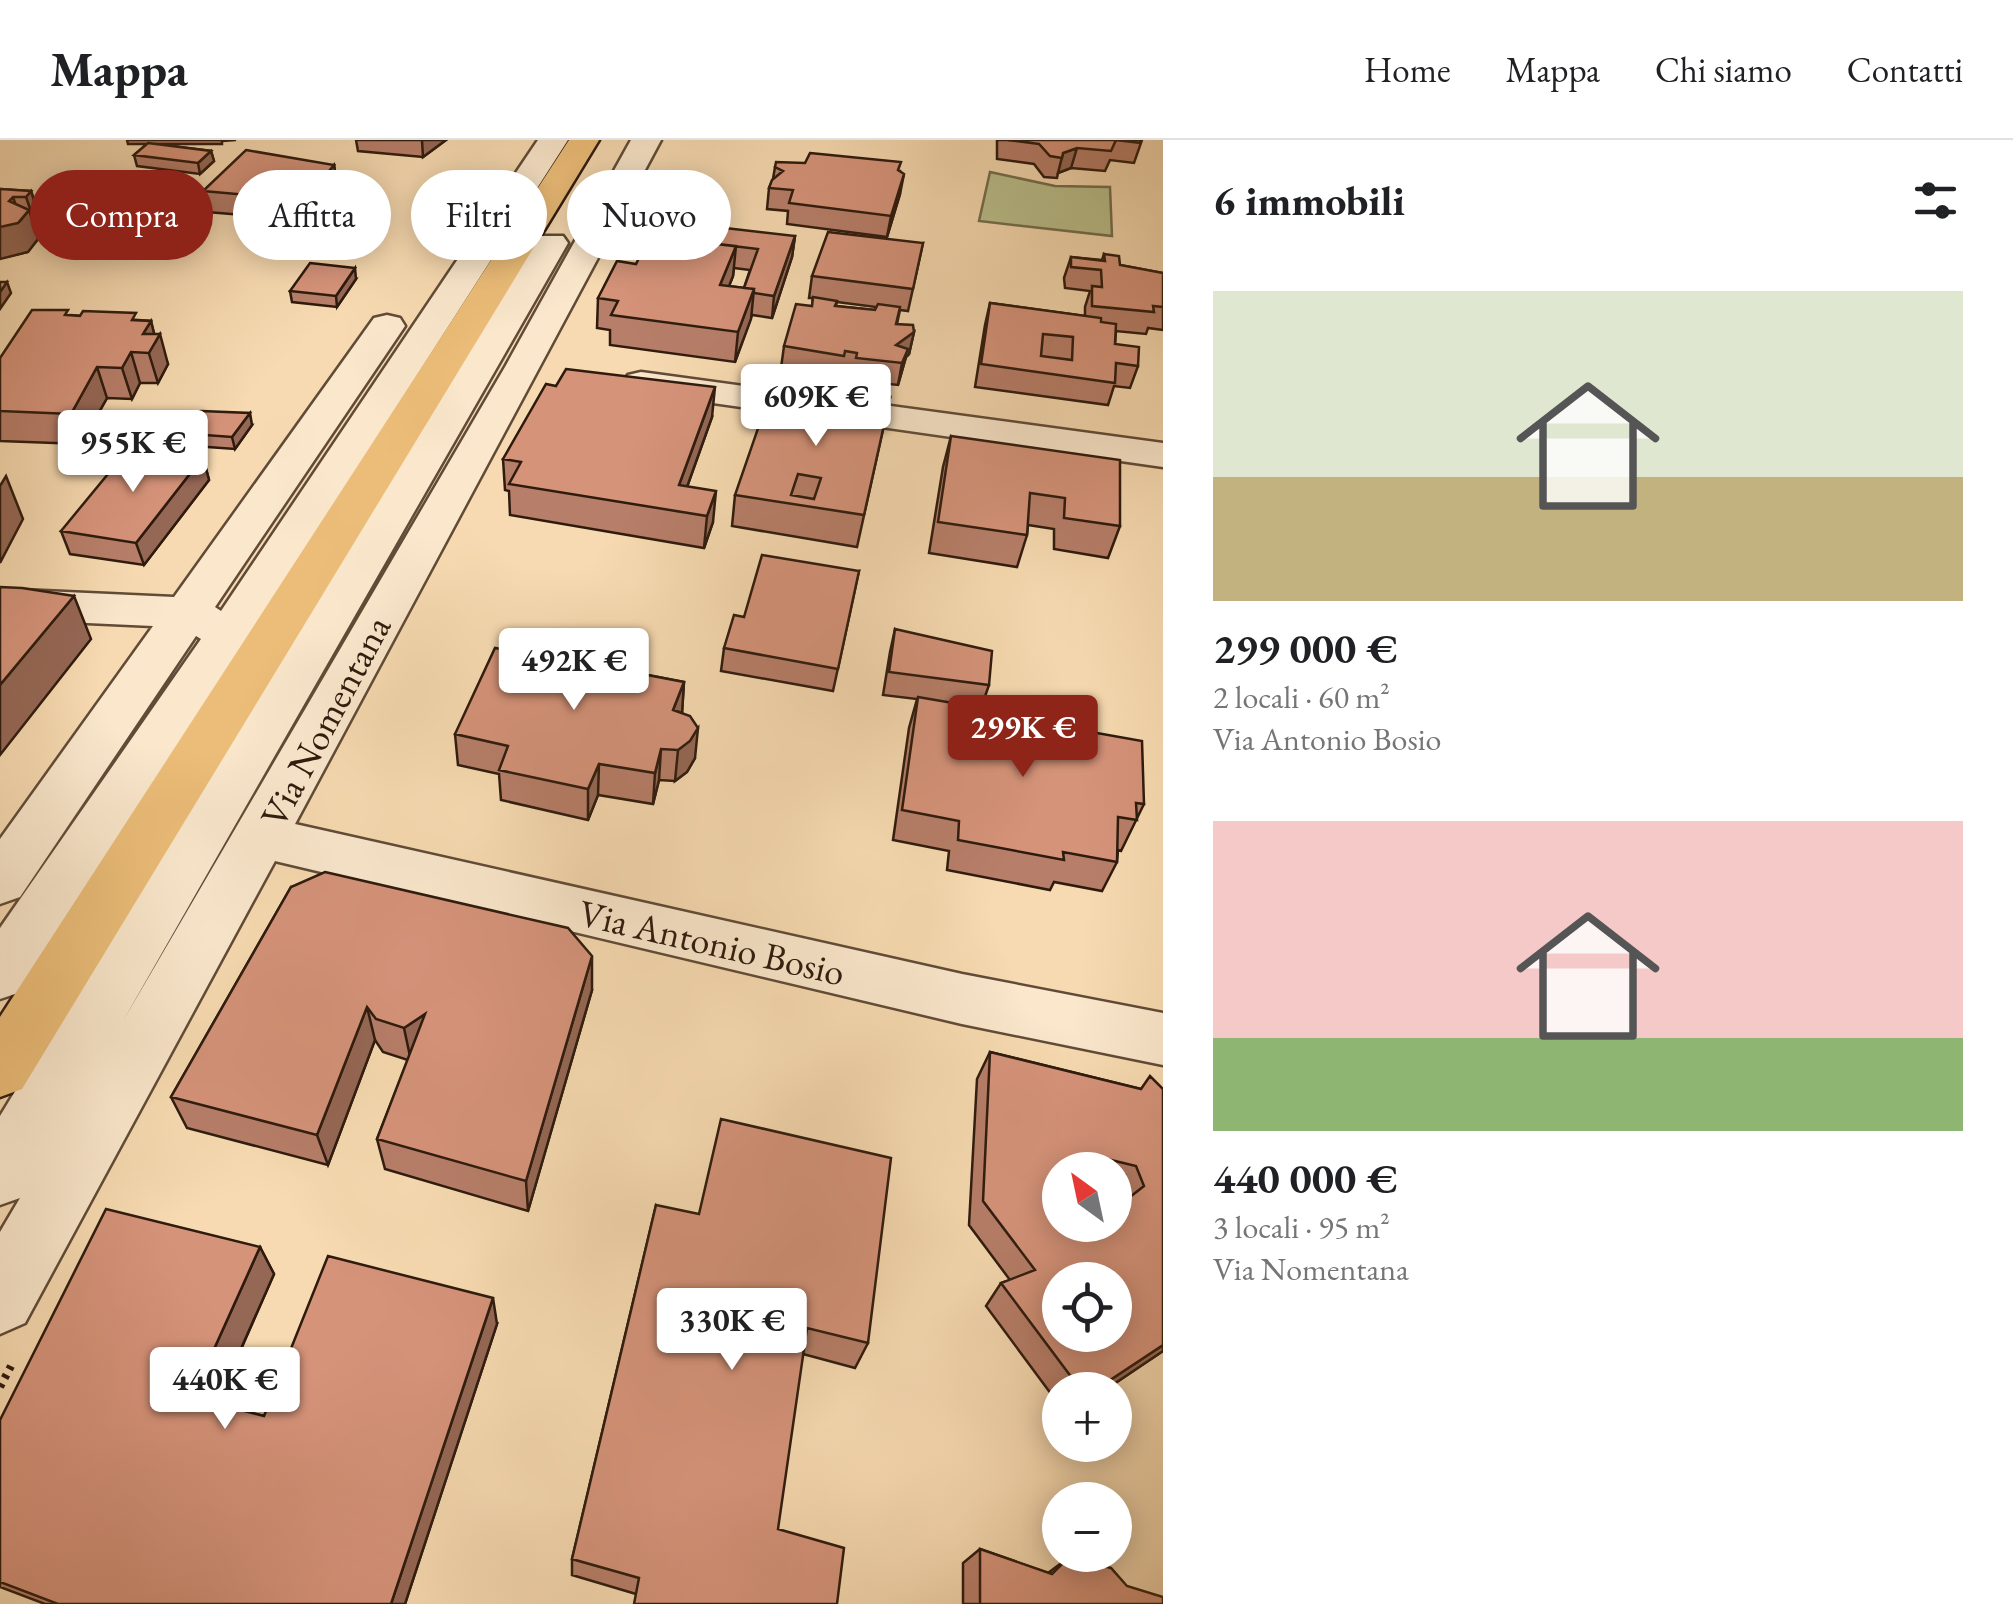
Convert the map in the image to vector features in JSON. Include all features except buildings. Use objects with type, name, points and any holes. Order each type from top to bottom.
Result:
[{"type":"main road","name":"Via Nomentana","points":[[0,1070],[584,140]]},
{"type":"street","name":"Via Nomentana","points":[[0,1299],[262,838],[262,654],[408,297],[520,140]]},
{"type":"street","name":"Via Nomentana","points":[[0,1175],[262,654],[553,140]]},
{"type":"street","name":"Via Nomentana","points":[[0,975],[262,654],[612,140]]},
{"type":"street","name":"Via Nomentana","points":[[0,882],[262,654],[541,370],[646,140]]},
{"type":"street","points":[[606,378],[1163,455]]},
{"type":"street","points":[[0,604],[262,654]]},
{"type":"street","name":"Via Antonio Bosio","points":[[262,838],[906,986],[1163,1039]]},
{"type":"green space","points":[[990,172],[1055,186],[1110,187],[1112,236],[979,221]]}]
